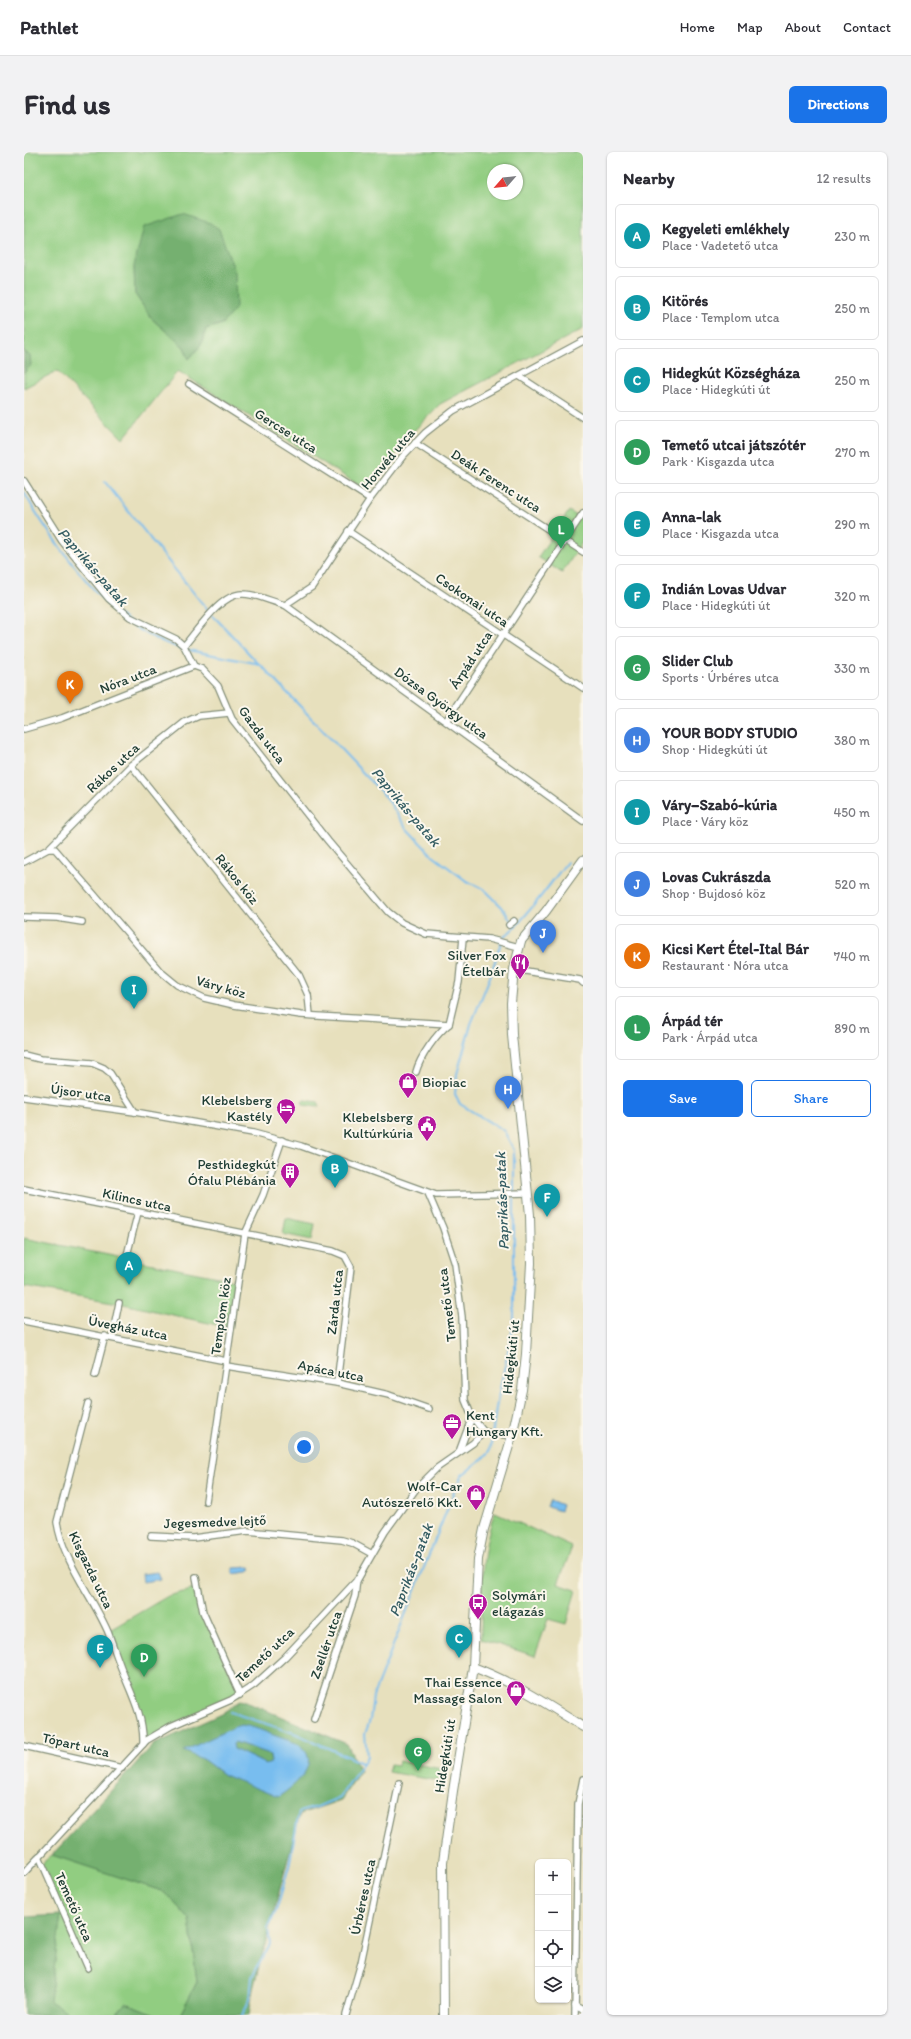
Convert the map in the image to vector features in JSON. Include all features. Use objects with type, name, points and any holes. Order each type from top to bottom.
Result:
[{"type":"main road","name":"Hidegkúti út","points":[[444,2015],[443,1862],[473,1667],[478,1559],[484,1530],[512,1436],[522,1390],[526,1354],[531,1263],[512,1034],[511,1003],[514,969],[519,947],[524,936],[546,911],[583,860]]},
{"type":"main road","points":[[473,1667],[496,1675],[527,1691],[583,1727]]},
{"type":"street","name":"Honvéd utca","points":[[285,605],[312,586],[370,499],[415,443],[452,410],[583,341]]},
{"type":"street","points":[[519,376],[583,418]]},
{"type":"street","name":"Gercse utca","points":[[189,384],[370,499]]},
{"type":"street","name":"Deák Ferenc utca","points":[[415,443],[583,552]]},
{"type":"street","points":[[24,480],[62,541],[109,599],[130,617],[168,635],[184,646],[214,609],[228,597],[244,594],[285,605]]},
{"type":"street","name":"Árpád utca","points":[[446,721],[583,513]]},
{"type":"street","name":"Csokonai utca","points":[[348,531],[583,688]]},
{"type":"street","name":"Dózsa György utca","points":[[285,605],[583,821]]},
{"type":"street","name":"Gazda utca","points":[[184,646],[194,666],[205,672],[218,686],[229,713],[328,841],[388,912],[413,930],[426,934],[496,941],[519,947]]},
{"type":"street","name":"Nóra utca","points":[[24,728],[62,718],[194,666]]},
{"type":"street","name":"Rákos utca","points":[[24,862],[48,849],[131,764],[192,718],[229,713]]},
{"type":"street","name":"Rákos köz","points":[[131,764],[299,975],[308,995],[310,1015]]},
{"type":"street","name":"Váry köz","points":[[48,849],[55,849],[160,971],[177,985],[204,998],[234,1005],[310,1015],[449,1024]]},
{"type":"street","points":[[24,917],[57,918],[82,922]]},
{"type":"street","points":[[416,1072],[421,1058],[442,1030],[449,1024],[459,982],[463,938]]},
{"type":"street","points":[[514,969],[580,980],[583,983]]},
{"type":"street","points":[[24,1055],[40,1059],[92,1063],[104,1068],[110,1073],[135,1112]]},
{"type":"street","name":"Újsor utca","points":[[24,1098],[135,1112],[253,1133],[282,1140],[436,1195],[525,1193]]},
{"type":"street","name":"Templom köz","points":[[206,1501],[245,1234],[263,1195],[282,1140]]},
{"type":"street","name":"Kilincs utca","points":[[24,1189],[245,1234]]},
{"type":"street","name":"Temető utca","points":[[24,1873],[143,1744],[170,1726],[224,1705],[254,1685],[285,1657],[358,1579],[372,1554],[416,1489],[437,1468],[486,1432],[472,1417],[468,1409],[464,1389],[462,1317],[455,1264],[443,1228],[428,1193]]},
{"type":"street","points":[[126,1259],[138,1212]]},
{"type":"street","name":"Zárda utca","points":[[245,1234],[340,1253],[346,1256],[350,1262],[351,1267],[337,1383]]},
{"type":"street","points":[[112,1337],[119,1304]]},
{"type":"street","name":"Üvegház utca","points":[[24,1321],[112,1337],[226,1363]]},
{"type":"street","points":[[95,1375],[105,1336]]},
{"type":"street","name":"Apáca utca","points":[[226,1363],[337,1383],[389,1395],[429,1409]]},
{"type":"street","name":"Kisgazda utca","points":[[88,1403],[57,1522],[59,1532],[74,1569],[108,1631],[136,1703],[140,1717],[143,1744]]},
{"type":"street","points":[[458,1453],[472,1417]]},
{"type":"street","points":[[486,1432],[512,1436]]},
{"type":"street","name":"Jegesmedve lejtő","points":[[151,1536],[193,1538],[247,1531],[290,1534],[342,1540],[352,1543],[372,1554]]},
{"type":"street","points":[[196,1577],[203,1612],[240,1695]]},
{"type":"street","name":"Zsellér utca","points":[[314,1719],[355,1596],[358,1579]]},
{"type":"street","name":"Tópart utca","points":[[24,1746],[122,1768]]},
{"type":"street","points":[[575,2015],[578,1804],[583,1779]]},
{"type":"street","name":"Úrbéres utca","points":[[346,2015],[361,1963],[398,1783]]},
{"type":"street","name":"Temető utca","points":[[39,1856],[88,1968]]},
{"type":"street","points":[[574,2006],[583,2010]]},
{"type":"green space","points":[[24,152],[583,152],[583,329],[440,404],[410,435],[368,491],[178,371],[123,439],[57,371],[24,388]],"holes":[[[134,266],[222,324],[206,329],[201,345],[189,359],[184,347],[152,319],[135,294]]]},
{"type":"green space","points":[[183,214],[210,223],[219,229],[235,272],[236,308],[222,324],[206,329],[201,345],[189,359],[184,347],[152,319],[135,294],[134,266],[144,227]]},
{"type":"green space","points":[[24,351],[30,356],[31,365],[24,373]]},
{"type":"green space","points":[[569,511],[583,520],[583,541],[562,573],[538,557]]},
{"type":"green space","points":[[302,1101],[318,1102],[320,1106],[304,1105]]},
{"type":"green space","points":[[286,1218],[315,1224],[312,1240],[283,1234]]},
{"type":"green space","points":[[24,1238],[237,1281],[231,1328],[119,1303],[24,1287]]},
{"type":"green space","points":[[495,1512],[572,1547],[558,1584],[576,1590],[566,1624],[548,1619],[535,1656],[481,1639],[482,1575],[486,1544]]},
{"type":"green space","points":[[198,1588],[203,1612],[240,1695],[170,1726],[143,1744],[140,1717],[108,1631],[168,1596]]},
{"type":"green space","points":[[241,1700],[347,1744],[360,1771],[341,1800],[300,1814],[253,1989],[249,2015],[180,2015],[197,1982],[189,1919],[165,1892],[52,1855],[153,1745],[221,1714]],"holes":[[[248,1726],[307,1757],[288,1789],[281,1795],[224,1775],[204,1760],[185,1751]]]},
{"type":"green space","points":[[235,1742],[267,1753],[270,1755],[271,1762],[266,1764],[233,1749],[233,1744]]},
{"type":"green space","points":[[399,1761],[447,1770],[445,1782],[388,1772],[390,1764],[398,1765]]},
{"type":"green space","points":[[52,1855],[165,1892],[189,1919],[197,1982],[180,2015],[157,2015],[126,2003],[116,2015],[72,2015],[69,2013],[64,2015],[25,2015],[60,1922],[61,1915],[40,1865]]},
{"type":"green space","points":[[61,1915],[50,2001],[72,2015],[24,2015],[24,1917]]},
{"type":"green space","points":[[126,2003],[157,2015],[116,2015]]},
{"type":"water","points":[[550,1500],[562,1505],[560,1511],[547,1507]]},
{"type":"water","points":[[250,1567],[251,1570],[248,1572],[233,1574],[233,1568]]},
{"type":"water","points":[[158,1572],[161,1579],[143,1582],[142,1574]]},
{"type":"water","points":[[241,1725],[259,1729],[299,1745],[306,1752],[308,1759],[304,1774],[298,1781],[278,1797],[224,1775],[204,1760],[184,1751]],"holes":[[[235,1742],[270,1755],[271,1762],[265,1764],[234,1749],[233,1744]]]},
{"type":"waterway","points":[[105,482],[205,607],[258,663]]},
{"type":"waterway","name":"Paprikás-patak","points":[[24,492],[29,502],[59,546],[96,592],[120,616],[148,635],[183,649]]},
{"type":"waterway","name":"Paprikás-patak","points":[[188,650],[260,664],[387,798],[406,828],[433,856],[465,880],[485,890],[502,907],[515,927],[502,939],[490,977],[471,1024],[457,1074],[455,1094],[460,1104],[504,1131],[514,1150],[514,1323],[496,1408],[490,1451],[483,1459],[462,1475],[454,1492],[373,1696],[370,1720],[365,1734],[367,1756],[365,1760],[340,1797],[317,1807],[299,1812],[289,1866],[276,1911],[268,1928],[270,1944],[252,1977],[250,1999],[242,2015]]},
{"type":"waterway","points":[[515,927],[567,862]]},
{"type":"waterway","points":[[230,1712],[294,1733],[362,1763]]},
{"type":"place","name":"Árpád tér","points":[[561,549]]},
{"type":"place","name":"Kicsi Kert Étel-Ital Bár","points":[[70,704]]},
{"type":"place","name":"Lovas Cukrászda","points":[[543,953]]},
{"type":"place","name":"Silver Fox Ételbár","points":[[520,980]]},
{"type":"place","name":"Váry–Szabó-kúria","points":[[134,1009]]},
{"type":"place","name":"Biopiac","points":[[408,1099]]},
{"type":"place","name":"YOUR BODY STUDIO","points":[[508,1109]]},
{"type":"place","name":"Klebelsberg Kastély","points":[[286,1125]]},
{"type":"place","name":"Klebelsberg Kultúrkúria","points":[[427,1142]]},
{"type":"place","name":"Kitörés","points":[[335,1188]]},
{"type":"place","name":"Pesthidegkút Ófalu Plébánia","points":[[290,1189]]},
{"type":"place","name":"Indián Lovas Udvar","points":[[547,1217]]},
{"type":"place","name":"Kegyeleti emlékhely","points":[[129,1285]]},
{"type":"place","name":"Kent Hungary Kft.","points":[[452,1440]]},
{"type":"place","name":"Wolf-Car Autószerelő Kkt.","points":[[476,1511]]},
{"type":"place","name":"Solymári elágazás","points":[[478,1620]]},
{"type":"place","name":"Hidegkút Községháza","points":[[459,1658]]},
{"type":"place","name":"Anna-lak","points":[[100,1668]]},
{"type":"place","name":"Temető utcai játszótér","points":[[144,1677]]},
{"type":"place","name":"Thai Essence Massage Salon","points":[[516,1707]]},
{"type":"place","name":"Slider Club","points":[[418,1771]]}]
